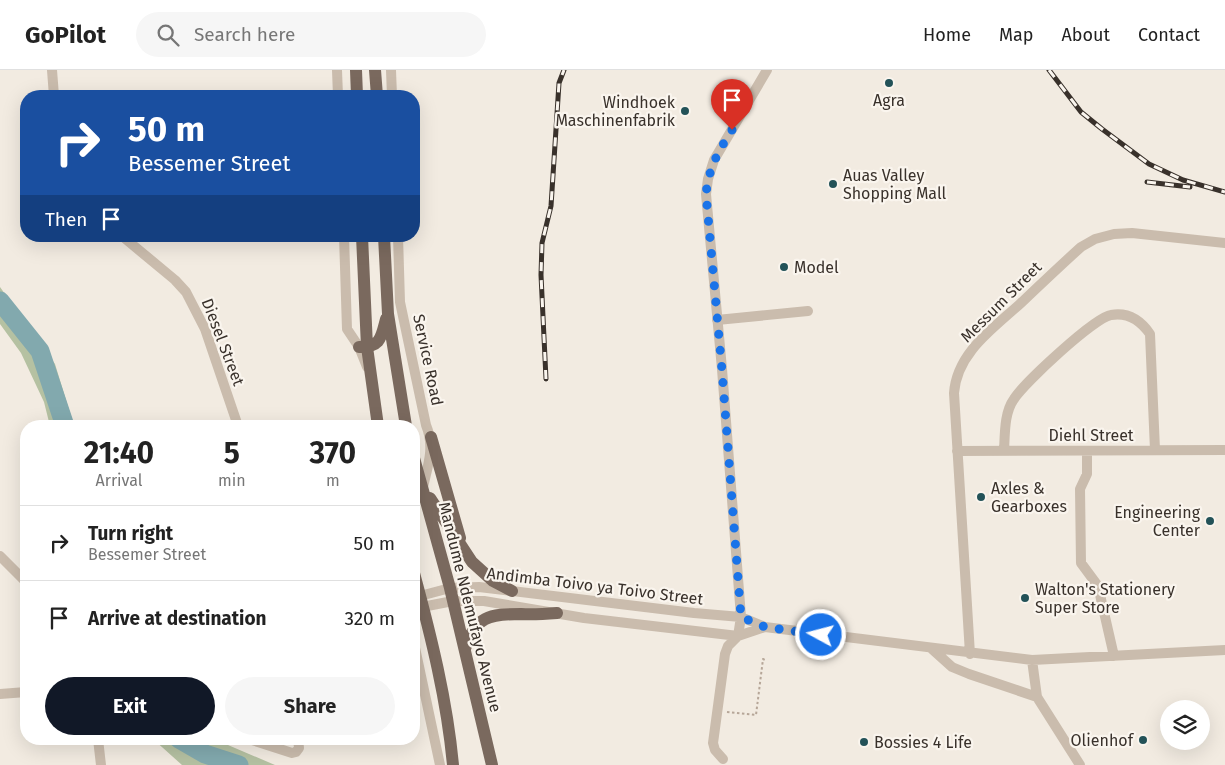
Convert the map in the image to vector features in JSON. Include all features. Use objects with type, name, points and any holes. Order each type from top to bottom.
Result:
[{"type":"main road","points":[[356,70],[357,90]]},
{"type":"main road","points":[[375,70],[377,90]]},
{"type":"main road","points":[[362,242],[363,347],[370,374],[377,420]]},
{"type":"main road","points":[[384,242],[388,314],[405,420]]},
{"type":"main road","points":[[363,347],[374,345],[380,340],[388,314]]},
{"type":"main road","points":[[431,437],[464,551]]},
{"type":"main road","name":"Mandume Ndemufayo Avenue","points":[[420,478],[465,649],[492,765]]},
{"type":"main road","points":[[423,488],[480,572],[512,591]]},
{"type":"main road","points":[[420,598],[446,711],[453,765]]},
{"type":"main road","points":[[465,649],[473,630],[480,621],[489,616],[500,614],[557,613]]},
{"type":"street","points":[[52,70],[54,90]]},
{"type":"street","points":[[337,70],[338,90]]},
{"type":"street","points":[[391,70],[392,90]]},
{"type":"street","points":[[723,759],[714,746],[716,717],[725,654],[728,646],[738,636],[741,617],[706,194],[714,160],[767,70]]},
{"type":"street","name":"Messum Street","points":[[970,654],[954,392],[955,380],[961,364],[985,334],[1081,247],[1096,239],[1114,234],[1132,233],[1225,244]]},
{"type":"street","name":"Diesel Street","points":[[129,242],[175,280],[186,292],[205,329],[236,420]]},
{"type":"street","points":[[344,242],[347,329],[363,347]]},
{"type":"street","name":"Service Road","points":[[398,242],[400,302],[426,425],[431,437],[430,454],[423,488]]},
{"type":"street","points":[[717,320],[808,311]]},
{"type":"street","points":[[1004,451],[1007,416],[1013,400],[1024,386],[1092,324],[1111,315],[1130,317],[1142,323],[1150,334],[1155,450]]},
{"type":"street","name":"Diehl Street","points":[[957,451],[1225,450]]},
{"type":"street","points":[[1087,451],[1088,474],[1080,488],[1081,562],[1098,586],[1114,656]]},
{"type":"street","points":[[0,556],[20,572]]},
{"type":"street","name":"Andimba Toivo ya Toivo Street","points":[[421,602],[479,587],[694,614],[741,617],[765,627],[970,654],[1032,660],[1225,650]]},
{"type":"street","name":"Andimba Toivo ya Toivo Street","points":[[451,595],[584,618],[738,636],[765,627]]},
{"type":"street","points":[[931,649],[952,666],[968,674],[1037,697]]},
{"type":"street","points":[[1032,660],[1037,697],[1080,765]]},
{"type":"street","points":[[420,688],[440,765]]},
{"type":"street","points":[[0,694],[20,692]]},
{"type":"street","points":[[99,745],[101,765]]},
{"type":"street","points":[[267,745],[292,753],[296,752],[299,745]]},
{"type":"path","points":[[727,712],[756,715],[763,659],[765,660]]},
{"type":"green space","points":[[0,287],[55,364],[72,420],[48,420],[44,402],[21,353],[0,324]]},
{"type":"green space","points":[[160,745],[228,745],[275,765],[182,765]]},
{"type":"waterway","points":[[0,301],[40,351],[63,420]]},
{"type":"waterway","points":[[189,745],[205,754],[239,765]]},
{"type":"railway","points":[[546,379],[541,275],[542,243],[551,206],[559,83],[564,70]]},
{"type":"railway","points":[[1049,70],[1081,112],[1149,164],[1183,180],[1225,192]]},
{"type":"railway","points":[[1147,182],[1190,187]]},
{"type":"place","name":"Agra","points":[[889,83]]},
{"type":"place","name":"Windhoek Maschinenfabrik","points":[[685,111]]},
{"type":"place","name":"Auas Valley Shopping Mall","points":[[833,184]]},
{"type":"place","name":"Model","points":[[784,267]]},
{"type":"place","name":"Axles & Gearboxes","points":[[981,497]]},
{"type":"place","name":"Engineering Center","points":[[1210,521]]},
{"type":"place","name":"Walton's Stationery Super Store","points":[[1025,598]]},
{"type":"place","name":"Olienhof","points":[[1143,740]]},
{"type":"place","name":"Bossies 4 Life","points":[[864,742]]},
{"type":"route","points":[[732,130],[714,160],[706,194],[741,617],[765,627],[821,635]]}]
